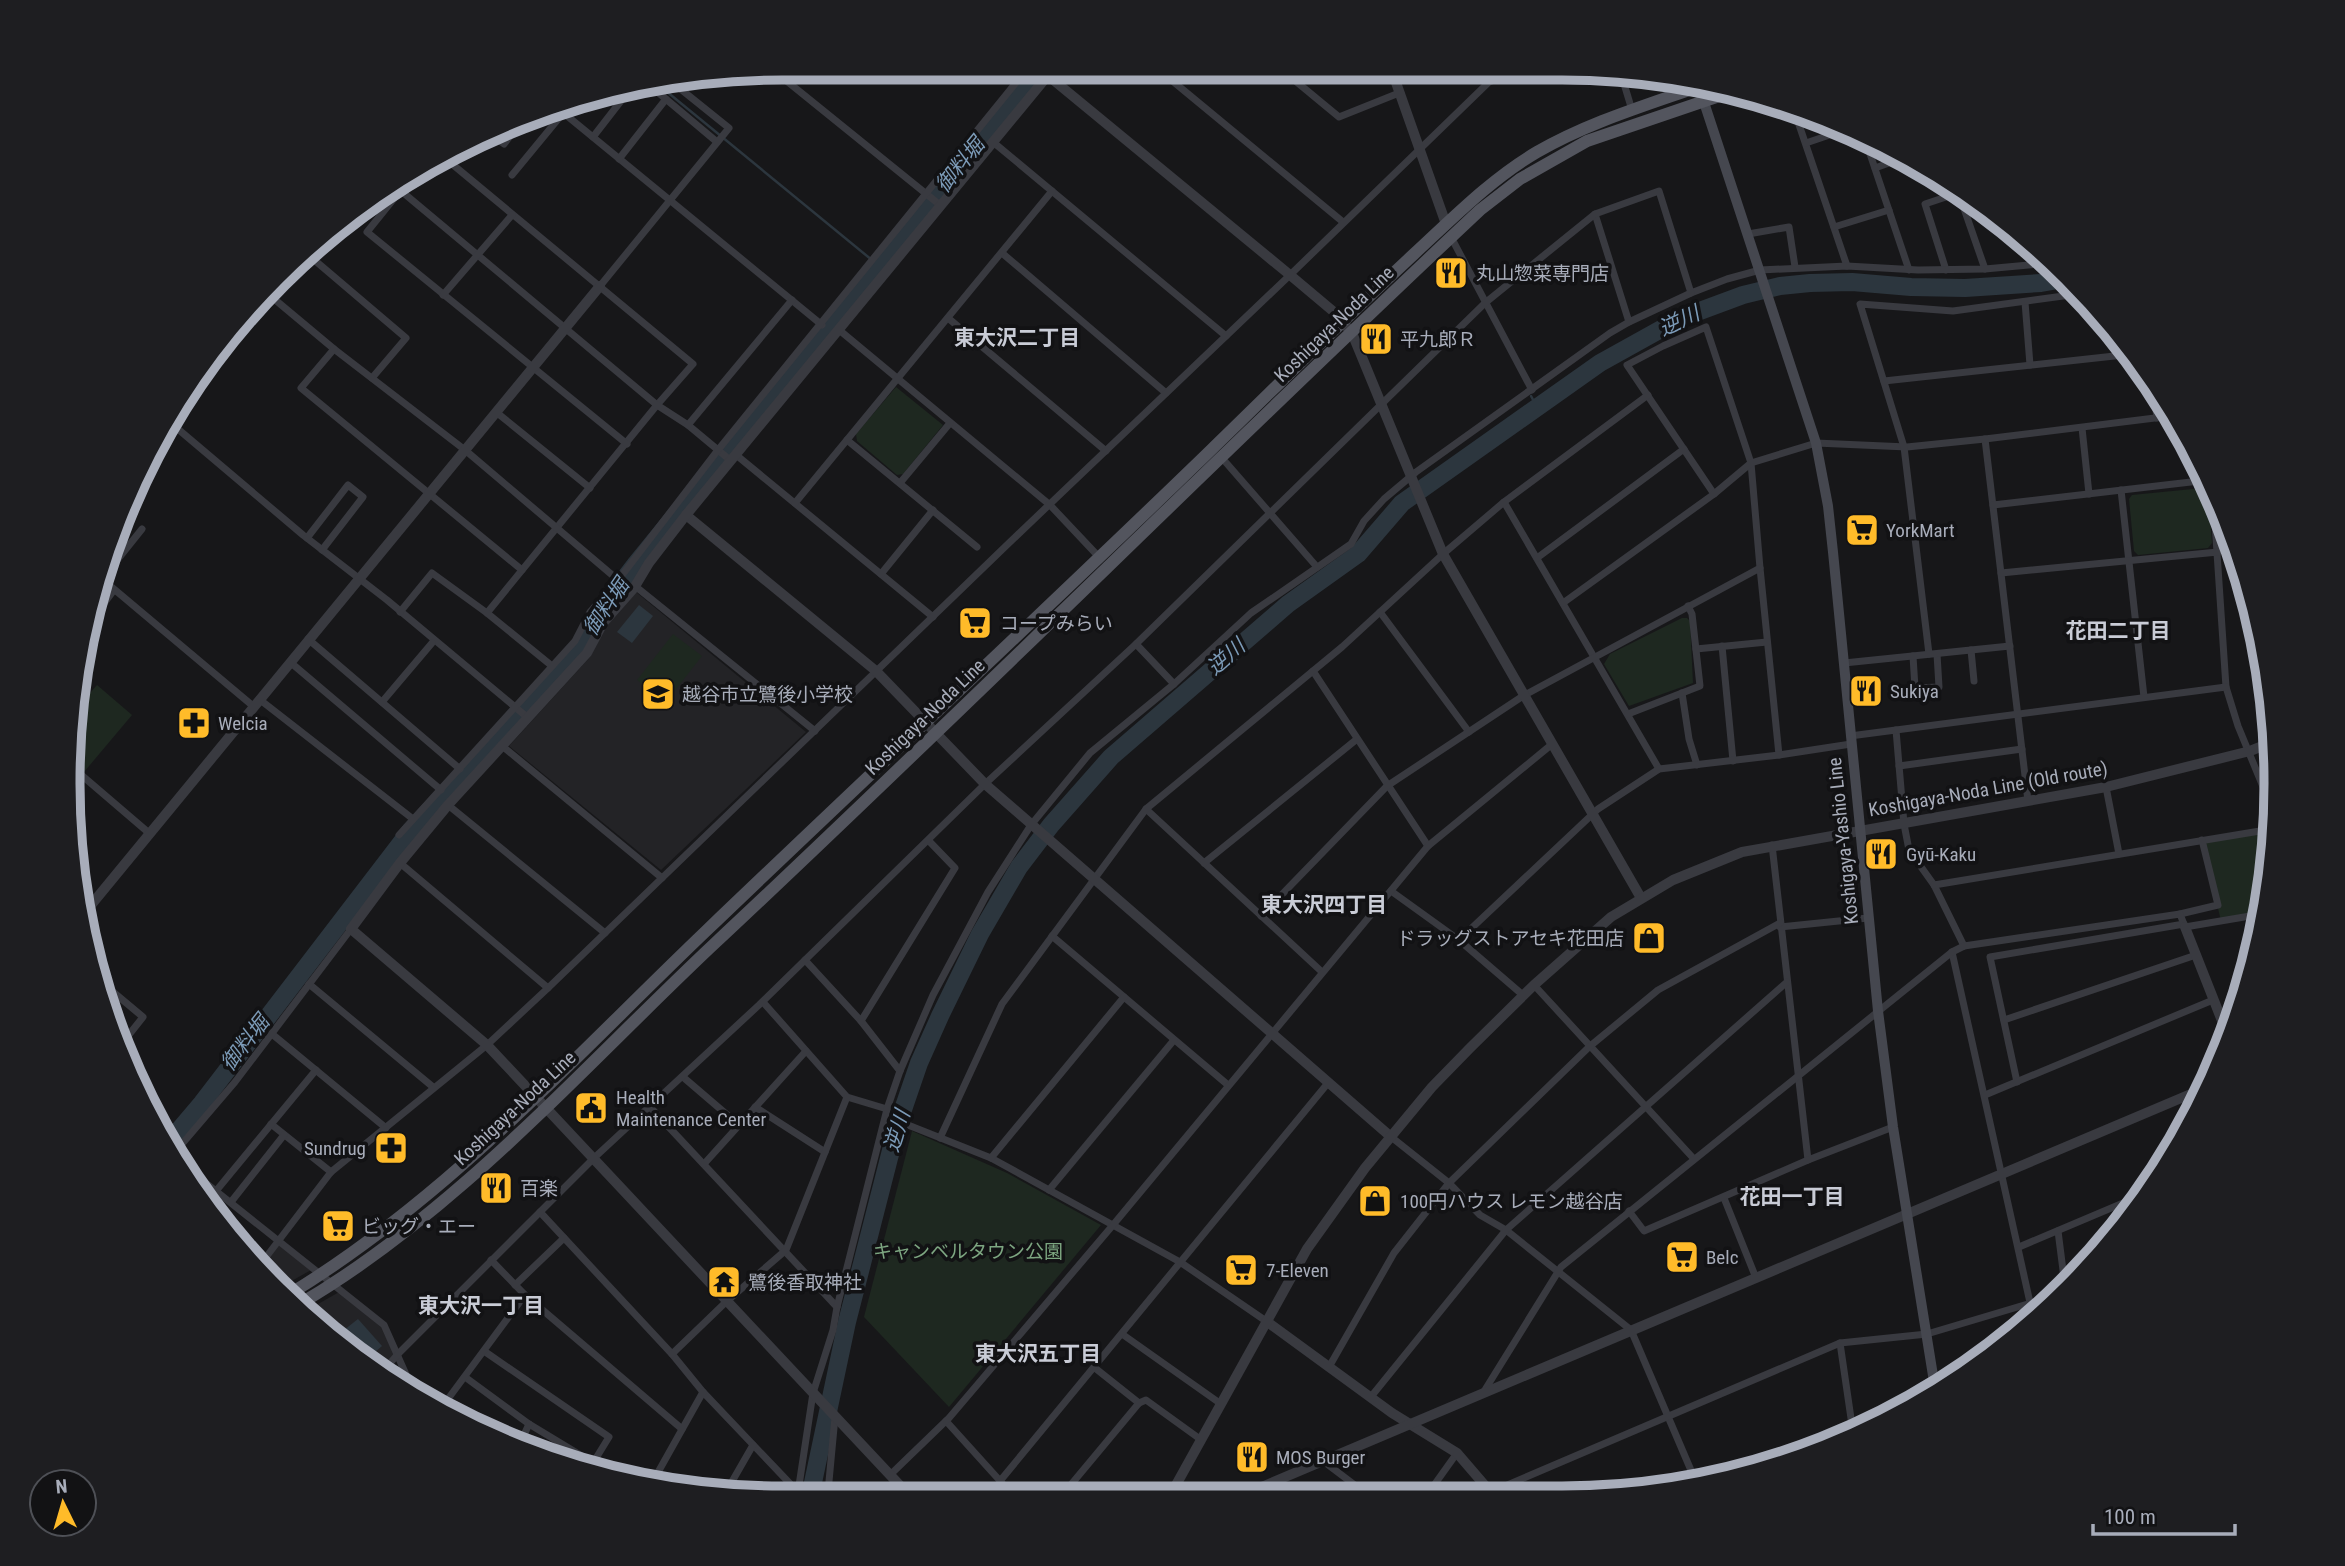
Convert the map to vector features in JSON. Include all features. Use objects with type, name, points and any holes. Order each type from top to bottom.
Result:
[{"type":"main road","name":"Koshigaya-Noda Line","points":[[307,1300],[334,1284],[457,1190],[709,928],[927,723],[1343,321],[1494,181],[1535,153],[1581,129],[1684,92]]},
{"type":"main road","points":[[1702,95],[1761,273]]},
{"type":"main road","name":"Koshigaya-Noda Line","points":[[297,1290],[421,1202],[541,1102],[936,734],[1451,237],[1501,192],[1564,152],[1609,133],[1715,97]]},
{"type":"main road","name":"Koshigaya-Yashio Line","points":[[1761,273],[1816,443],[1830,521],[1878,1011],[1893,1127],[1934,1378]]},
{"type":"street","points":[[785,80],[938,204]]},
{"type":"street","points":[[181,1144],[235,1082],[400,863],[526,716],[587,653],[626,584],[719,451],[1018,80]]},
{"type":"street","points":[[399,835],[575,641],[590,611],[649,563],[731,457],[1043,80]]},
{"type":"street","points":[[1053,80],[1290,275],[1343,321],[1352,333],[1443,554],[1641,898]]},
{"type":"street","points":[[1171,80],[1343,222]]},
{"type":"street","points":[[1294,80],[1339,117],[1399,93]]},
{"type":"street","points":[[1395,80],[1446,224]]},
{"type":"street","points":[[265,1257],[331,1172],[487,1045],[548,988],[1418,149],[1489,82],[1494,80]]},
{"type":"street","points":[[1624,84],[1632,110]]},
{"type":"street","points":[[92,904],[729,128],[680,89]]},
{"type":"street","points":[[658,92],[718,142]]},
{"type":"street","points":[[593,137],[622,99]]},
{"type":"street","points":[[619,159],[666,99]]},
{"type":"street","points":[[566,115],[822,325]]},
{"type":"street","points":[[512,175],[561,117]]},
{"type":"street","points":[[1799,122],[1847,265]]},
{"type":"street","points":[[1806,142],[1831,134]]},
{"type":"street","points":[[993,142],[1226,336]]},
{"type":"street","points":[[1869,151],[1909,270]]},
{"type":"street","points":[[1875,168],[1890,163]]},
{"type":"street","points":[[452,164],[693,364],[487,613]]},
{"type":"street","points":[[795,503],[1052,191]]},
{"type":"street","points":[[389,1364],[594,1158],[683,1077],[985,784],[1136,644],[1485,303],[1595,214],[1659,191],[1691,293]]},
{"type":"street","points":[[403,193],[657,405],[795,503],[933,617]]},
{"type":"street","points":[[1946,270],[1925,204],[1948,196]]},
{"type":"street","points":[[395,197],[366,232],[627,444]]},
{"type":"street","points":[[1964,207],[1985,269]]},
{"type":"street","points":[[1834,228],[1889,210]]},
{"type":"street","points":[[1595,214],[1629,321]]},
{"type":"street","points":[[443,295],[512,215]]},
{"type":"street","points":[[1748,234],[1789,227],[1795,267]]},
{"type":"street","points":[[1451,237],[1532,390]]},
{"type":"street","points":[[1002,253],[1166,393]]},
{"type":"street","points":[[314,260],[406,338],[372,378]]},
{"type":"street","points":[[799,1486],[814,1395],[833,1330],[836,1307],[887,1109],[900,1070],[933,995],[988,892],[1090,753],[1174,684],[1251,613],[1351,544],[1364,521],[1384,499],[1629,321],[1727,279],[1795,267],[1847,265],[1946,270],[2035,264]]},
{"type":"street","points":[[1913,656],[1915,688],[1939,687],[1904,447],[1860,304],[1953,311],[2068,296]]},
{"type":"street","points":[[274,299],[465,450],[626,584],[815,731]]},
{"type":"street","points":[[688,425],[792,300]]},
{"type":"street","points":[[2025,302],[2030,365]]},
{"type":"street","points":[[948,318],[1106,451]]},
{"type":"street","points":[[1714,494],[1627,365],[1706,327],[1751,463],[1779,755]]},
{"type":"street","points":[[838,329],[1050,505],[1100,557]]},
{"type":"street","points":[[334,349],[300,388],[522,570]]},
{"type":"street","points":[[1884,381],[2119,355]]},
{"type":"street","points":[[940,1138],[1002,1004],[1146,809],[1313,671],[1504,502],[1648,395]]},
{"type":"street","points":[[2156,409],[2157,418]]},
{"type":"street","points":[[496,412],[590,488]]},
{"type":"street","points":[[1563,603],[1714,494],[1751,463],[1816,443],[1904,447],[2161,417]]},
{"type":"street","points":[[900,483],[950,423]]},
{"type":"street","points":[[177,428],[526,716]]},
{"type":"street","points":[[2082,428],[2089,494]]},
{"type":"street","points":[[1984,439],[2028,801]]},
{"type":"street","points":[[847,440],[977,547]]},
{"type":"street","points":[[1537,558],[1684,449]]},
{"type":"street","points":[[1222,458],[1317,567]]},
{"type":"street","points":[[1993,505],[2196,481]]},
{"type":"street","points":[[307,538],[348,485],[363,497],[322,550]]},
{"type":"street","points":[[2121,491],[2144,698]]},
{"type":"street","points":[[1504,502],[1660,769]]},
{"type":"street","points":[[881,574],[933,510]]},
{"type":"street","points":[[686,515],[876,671],[985,784],[1271,1034],[1449,1183],[1479,1215],[1506,1230],[1631,1330],[1692,1473]]},
{"type":"street","points":[[2216,527],[2226,687],[2238,726],[2264,787]]},
{"type":"street","points":[[117,560],[142,529]]},
{"type":"street","points":[[2001,573],[2218,552]]},
{"type":"street","points":[[1261,916],[1387,786],[1523,696],[1759,568]]},
{"type":"street","points":[[400,612],[432,573],[552,666]]},
{"type":"street","points":[[109,585],[256,702],[413,819]]},
{"type":"street","points":[[103,605],[114,590]]},
{"type":"street","points":[[1628,714],[1700,686],[1692,614],[1688,606]]},
{"type":"street","points":[[1380,612],[1469,732]]},
{"type":"street","points":[[308,639],[460,769]]},
{"type":"street","points":[[1696,649],[1767,642]]},
{"type":"street","points":[[382,702],[432,643]]},
{"type":"street","points":[[1136,644],[1174,684]]},
{"type":"street","points":[[1722,646],[1733,761]]},
{"type":"street","points":[[1844,663],[2010,646]]},
{"type":"street","points":[[1971,650],[1975,681]]},
{"type":"street","points":[[290,662],[441,790]]},
{"type":"street","points":[[1313,671],[1428,846]]},
{"type":"street","points":[[1460,940],[1592,816],[1660,769],[1779,755],[1896,730],[2226,687]]},
{"type":"street","points":[[1682,693],[1689,739],[1697,765]]},
{"type":"street","points":[[1896,730],[1903,824],[1909,850],[1934,885],[1964,946]]},
{"type":"street","points":[[1204,863],[1357,739]]},
{"type":"street","points":[[501,745],[662,878]]},
{"type":"street","points":[[890,1475],[946,1421],[1428,846],[1551,745]]},
{"type":"street","name":"Koshigaya-Noda Line (Old route)","points":[[1175,1486],[1307,1250],[1390,1136],[1432,1087],[1534,985],[1611,917],[1641,898],[1706,866],[1742,852],[2106,787],[2263,746]]},
{"type":"street","points":[[1899,766],[2022,749]]},
{"type":"street","points":[[80,774],[149,833]]},
{"type":"street","points":[[2106,787],[2119,854]]},
{"type":"street","points":[[448,805],[605,933]]},
{"type":"street","points":[[1146,809],[1322,972]]},
{"type":"street","points":[[1934,885],[2263,830]]},
{"type":"street","points":[[1483,1393],[1562,1267],[1952,952],[1964,946],[2180,914],[2218,905],[2202,840]]},
{"type":"street","points":[[862,1021],[956,868],[929,841]]},
{"type":"street","points":[[1772,845],[1808,1160]]},
{"type":"street","points":[[400,863],[548,988]]},
{"type":"street","points":[[1391,891],[1460,940],[1524,996]]},
{"type":"street","points":[[2180,914],[2222,1022]]},
{"type":"street","points":[[2017,1082],[1990,957],[2252,915]]},
{"type":"street","points":[[1329,1367],[1394,1253],[1449,1183],[1590,1046],[1658,990],[1780,925],[1868,918]]},
{"type":"street","points":[[351,929],[487,1045],[900,1486]]},
{"type":"street","points":[[1052,936],[1228,1085]]},
{"type":"street","points":[[1510,1486],[1840,1343],[1927,1334],[2031,1303],[1952,952]]},
{"type":"street","points":[[2004,1020],[2196,955]]},
{"type":"street","points":[[805,960],[862,1021],[900,1070]]},
{"type":"street","points":[[1370,1398],[1506,1230],[1787,982]]},
{"type":"street","points":[[309,984],[433,1087]]},
{"type":"street","points":[[1534,985],[1694,1158]]},
{"type":"street","points":[[112,991],[143,1017],[128,1036]]},
{"type":"street","points":[[991,1158],[1124,997]]},
{"type":"street","points":[[1985,1095],[2213,1000]]},
{"type":"street","points":[[762,1002],[847,1097],[887,1109]]},
{"type":"street","points":[[272,1034],[386,1128]]},
{"type":"street","points":[[1049,1190],[1174,1040]]},
{"type":"street","points":[[704,1164],[807,1051]]},
{"type":"street","points":[[216,1191],[316,1070]]},
{"type":"street","points":[[683,1077],[739,1125]]},
{"type":"street","points":[[1000,1481],[1328,1083]]},
{"type":"street","points":[[1264,1486],[2192,1093]]},
{"type":"street","points":[[672,1354],[786,1250],[847,1097]]},
{"type":"street","points":[[755,1107],[825,1152]]},
{"type":"street","points":[[650,1108],[786,1250],[836,1307]]},
{"type":"street","points":[[271,1124],[331,1172]]},
{"type":"street","points":[[908,1125],[991,1158],[1180,1262],[1370,1398],[1457,1453],[1485,1486]]},
{"type":"street","points":[[1629,1211],[1644,1231],[1808,1160],[1893,1127]]},
{"type":"street","points":[[231,1202],[284,1135]]},
{"type":"street","points":[[206,1183],[384,1325],[407,1376]]},
{"type":"street","points":[[1724,1198],[1756,1278]]},
{"type":"street","points":[[2019,1247],[2125,1202]]},
{"type":"street","points":[[540,1212],[792,1486]]},
{"type":"street","points":[[2058,1231],[2065,1273]]},
{"type":"street","points":[[515,1284],[564,1238]]},
{"type":"street","points":[[491,1260],[525,1296],[682,1429]]},
{"type":"street","points":[[448,1400],[525,1296]]},
{"type":"street","points":[[1122,1335],[1221,1404]]},
{"type":"street","points":[[1840,1343],[1852,1423]]},
{"type":"street","points":[[484,1351],[609,1437],[595,1460]]},
{"type":"street","points":[[1095,1368],[1139,1403]]},
{"type":"street","points":[[465,1377],[529,1424],[581,1456]]},
{"type":"street","points":[[657,1474],[703,1392]]},
{"type":"street","points":[[1070,1486],[1139,1403],[1146,1400],[1200,1439]]},
{"type":"street","points":[[828,1486],[833,1415]]},
{"type":"street","points":[[946,1421],[1005,1486]]},
{"type":"street","points":[[524,1436],[529,1424]]},
{"type":"street","points":[[731,1483],[753,1446]]},
{"type":"street","points":[[1433,1486],[1457,1453]]},
{"type":"street","points":[[1323,1461],[1350,1486]]},
{"type":"shaded area","name":"越谷市立鷺後小学校","points":[[636,592],[806,732],[661,870],[509,746],[590,657],[606,626]]},
{"type":"shaded area","points":[[639,605],[653,616],[632,643],[617,632]]},
{"type":"shaded area","points":[[279,1244],[311,1270],[289,1283],[267,1260]]},
{"type":"shaded area","points":[[341,1291],[381,1327],[394,1354],[387,1363],[315,1306]]},
{"type":"shaded area","points":[[358,1319],[382,1346],[374,1353],[343,1330]]},
{"type":"green space","points":[[896,387],[943,425],[903,474],[897,475],[857,441],[856,434]]},
{"type":"green space","points":[[2199,488],[2210,511],[2212,543],[2208,548],[2138,555],[2134,551],[2129,499],[2132,495]]},
{"type":"green space","points":[[1682,618],[1690,621],[1693,683],[1629,706],[1604,664],[1610,654]]},
{"type":"green space","points":[[673,634],[702,656],[666,702],[637,680]]},
{"type":"green space","points":[[97,685],[132,715],[84,772],[81,769],[86,698]]},
{"type":"green space","points":[[2263,830],[2252,916],[2221,921],[2202,840]]},
{"type":"green space","name":"キャンベルタウン公園","points":[[912,1131],[1007,1173],[1101,1225],[949,1407],[864,1317]]},
{"type":"waterway","name":"御料堀","points":[[175,1134],[411,830],[580,648],[592,621],[635,565],[1029,80]]},
{"type":"waterway","points":[[666,91],[878,265]]},
{"type":"waterway","name":"逆川","points":[[812,1486],[847,1322],[897,1127],[919,1063],[980,934],[1019,867],[1051,825],[1111,757],[1288,604],[1358,554],[1402,503],[1600,363],[1681,318],[1743,295],[1780,286],[1810,283],[1852,282],[1965,288],[2053,281]]},
{"type":"waterway","points":[[1531,396],[1537,407]]},
{"type":"place","name":"丸山惣菜専門店","points":[[1451,273]]},
{"type":"place","name":"平九郎Ｒ","points":[[1376,339]]},
{"type":"place","name":"YorkMart","points":[[1862,530]]},
{"type":"place","name":"コープみらい","points":[[975,623]]},
{"type":"place","name":"Sukiya","points":[[1866,691]]},
{"type":"place","name":"越谷市立鷺後小学校","points":[[658,694]]},
{"type":"place","name":"Welcia","points":[[194,723]]},
{"type":"place","name":"Gyū-Kaku","points":[[1881,854]]},
{"type":"place","name":"ドラッグストアセキ花田店","points":[[1649,938]]},
{"type":"place","name":"Health Maintenance Center","points":[[591,1108]]},
{"type":"place","name":"Sundrug","points":[[391,1148]]},
{"type":"place","name":"百楽","points":[[496,1188]]},
{"type":"place","name":"100円ハウス レモン越谷店","points":[[1375,1201]]},
{"type":"place","name":"ビッグ・エー","points":[[338,1226]]},
{"type":"place","name":"Belc","points":[[1682,1257]]},
{"type":"place","name":"7-Eleven","points":[[1241,1270]]},
{"type":"place","name":"鷺後香取神社","points":[[724,1282]]},
{"type":"place","name":"MOS Burger","points":[[1252,1457]]},
{"type":"district","name":"東大沢二丁目","points":[[1017,338]]},
{"type":"district","name":"花田二丁目","points":[[2118,631]]},
{"type":"district","name":"東大沢四丁目","points":[[1324,905]]},
{"type":"district","name":"花田一丁目","points":[[1792,1197]]},
{"type":"district","name":"東大沢一丁目","points":[[481,1306]]},
{"type":"district","name":"東大沢五丁目","points":[[1038,1354]]}]
